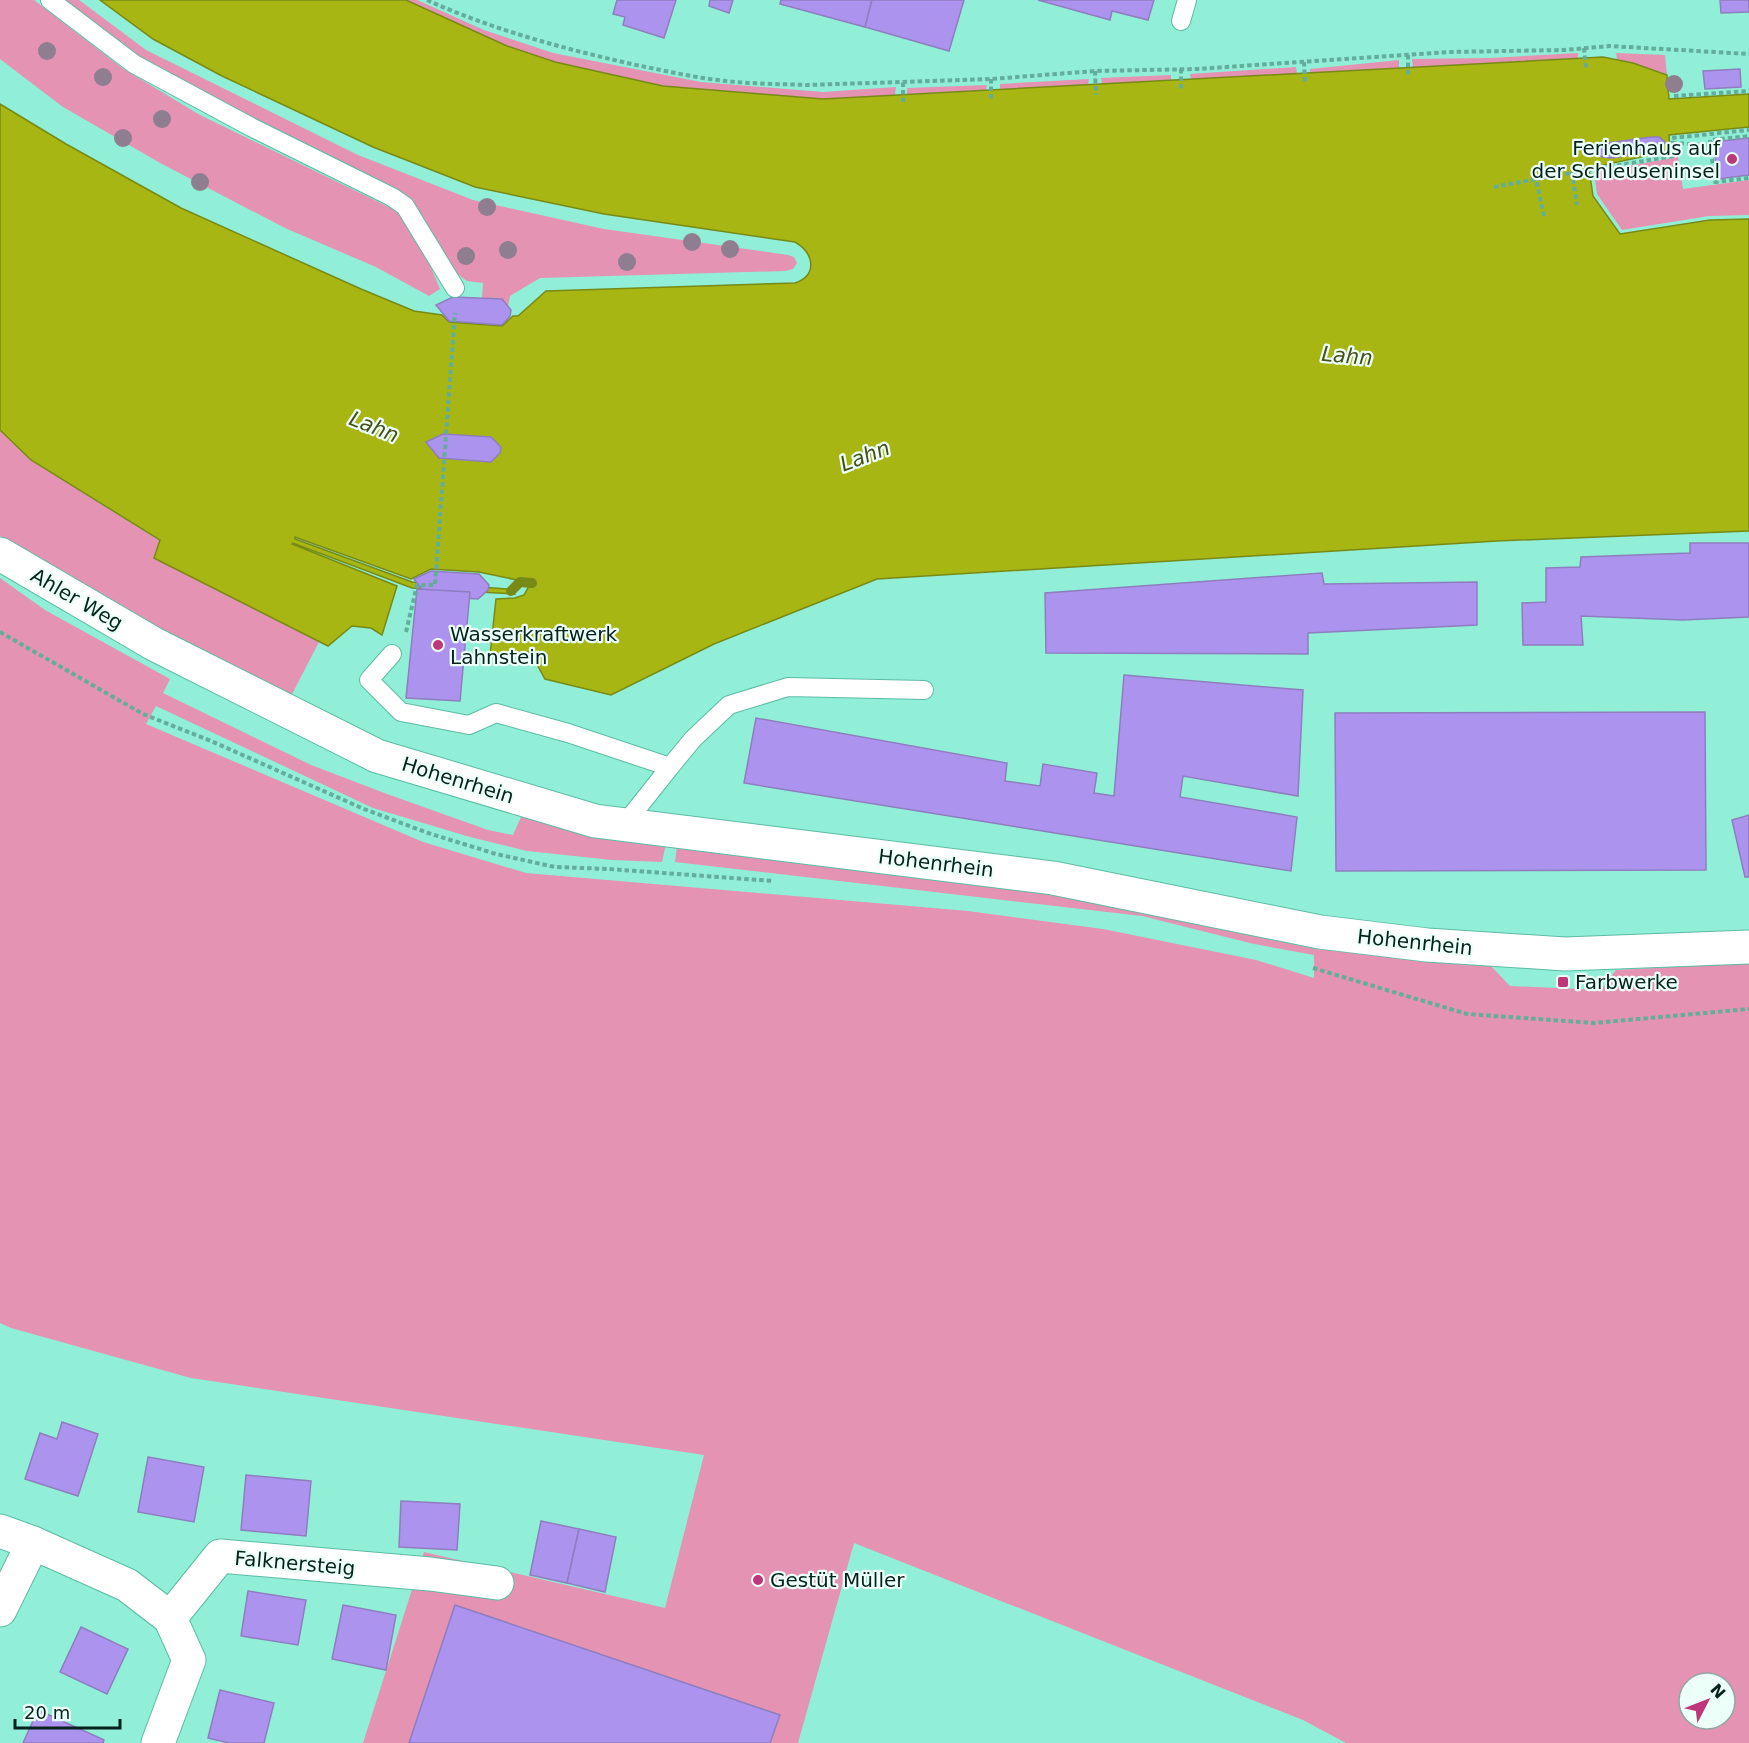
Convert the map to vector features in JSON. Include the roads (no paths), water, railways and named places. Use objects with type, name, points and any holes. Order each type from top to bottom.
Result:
[{"type":"street","name":"Ahler Weg","points":[[0,554],[154,644]]},
{"type":"street","name":"Hohenrhein","points":[[154,644],[377,756],[595,821],[1053,878],[1320,932],[1427,945],[1565,954],[1749,947]]},
{"type":"street","points":[[0,1530],[128,1586],[170,1618],[189,1660],[158,1743]]},
{"type":"street","points":[[0,1610],[33,1543]]},
{"type":"street","name":"Falknersteig","points":[[170,1618],[220,1556],[430,1574],[497,1583]]},
{"type":"lane","points":[[50,0],[134,64],[251,127],[392,197],[405,206],[455,297]]},
{"type":"lane","points":[[1181,21],[1187,0]]},
{"type":"lane","points":[[392,654],[369,680],[401,712],[469,725],[496,713],[568,733],[670,767]]},
{"type":"lane","points":[[624,825],[693,740],[729,705],[788,687],[924,690]]},
{"type":"water","name":"Lahn","points":[[100,0],[406,0],[507,46],[555,62],[663,86],[823,99],[1603,57],[1633,63],[1667,75],[1669,99],[1749,94],[1749,127],[1669,135],[1670,151],[1589,168],[1593,196],[1620,234],[1710,220],[1749,219],[1749,531],[1497,541],[877,579],[714,644],[611,695],[545,679],[530,652],[490,655],[496,599],[524,595],[531,583],[479,572],[431,569],[411,579],[295,537],[295,539],[412,582],[507,589],[514,594],[412,588],[293,543],[397,586],[382,635],[371,628],[352,626],[328,646],[154,558],[160,540],[31,460],[0,430],[0,104],[66,144],[181,208],[361,289],[414,311],[442,315],[449,322],[502,326],[513,316],[518,316],[546,291],[795,283],[807,275],[811,264],[809,258],[795,242],[604,214],[475,187],[373,147],[222,76],[153,39]]},
{"type":"waterway","points":[[511,591],[520,582],[532,583]]},
{"type":"place","name":"Ferienhaus auf der Schleuseninsel","points":[[1732,159]]},
{"type":"place","name":"Wasserkraftwerk Lahnstein","points":[[438,645]]},
{"type":"place","name":"Farbwerke","points":[[1563,982]]},
{"type":"place","name":"Gestüt Müller","points":[[758,1580]]}]
